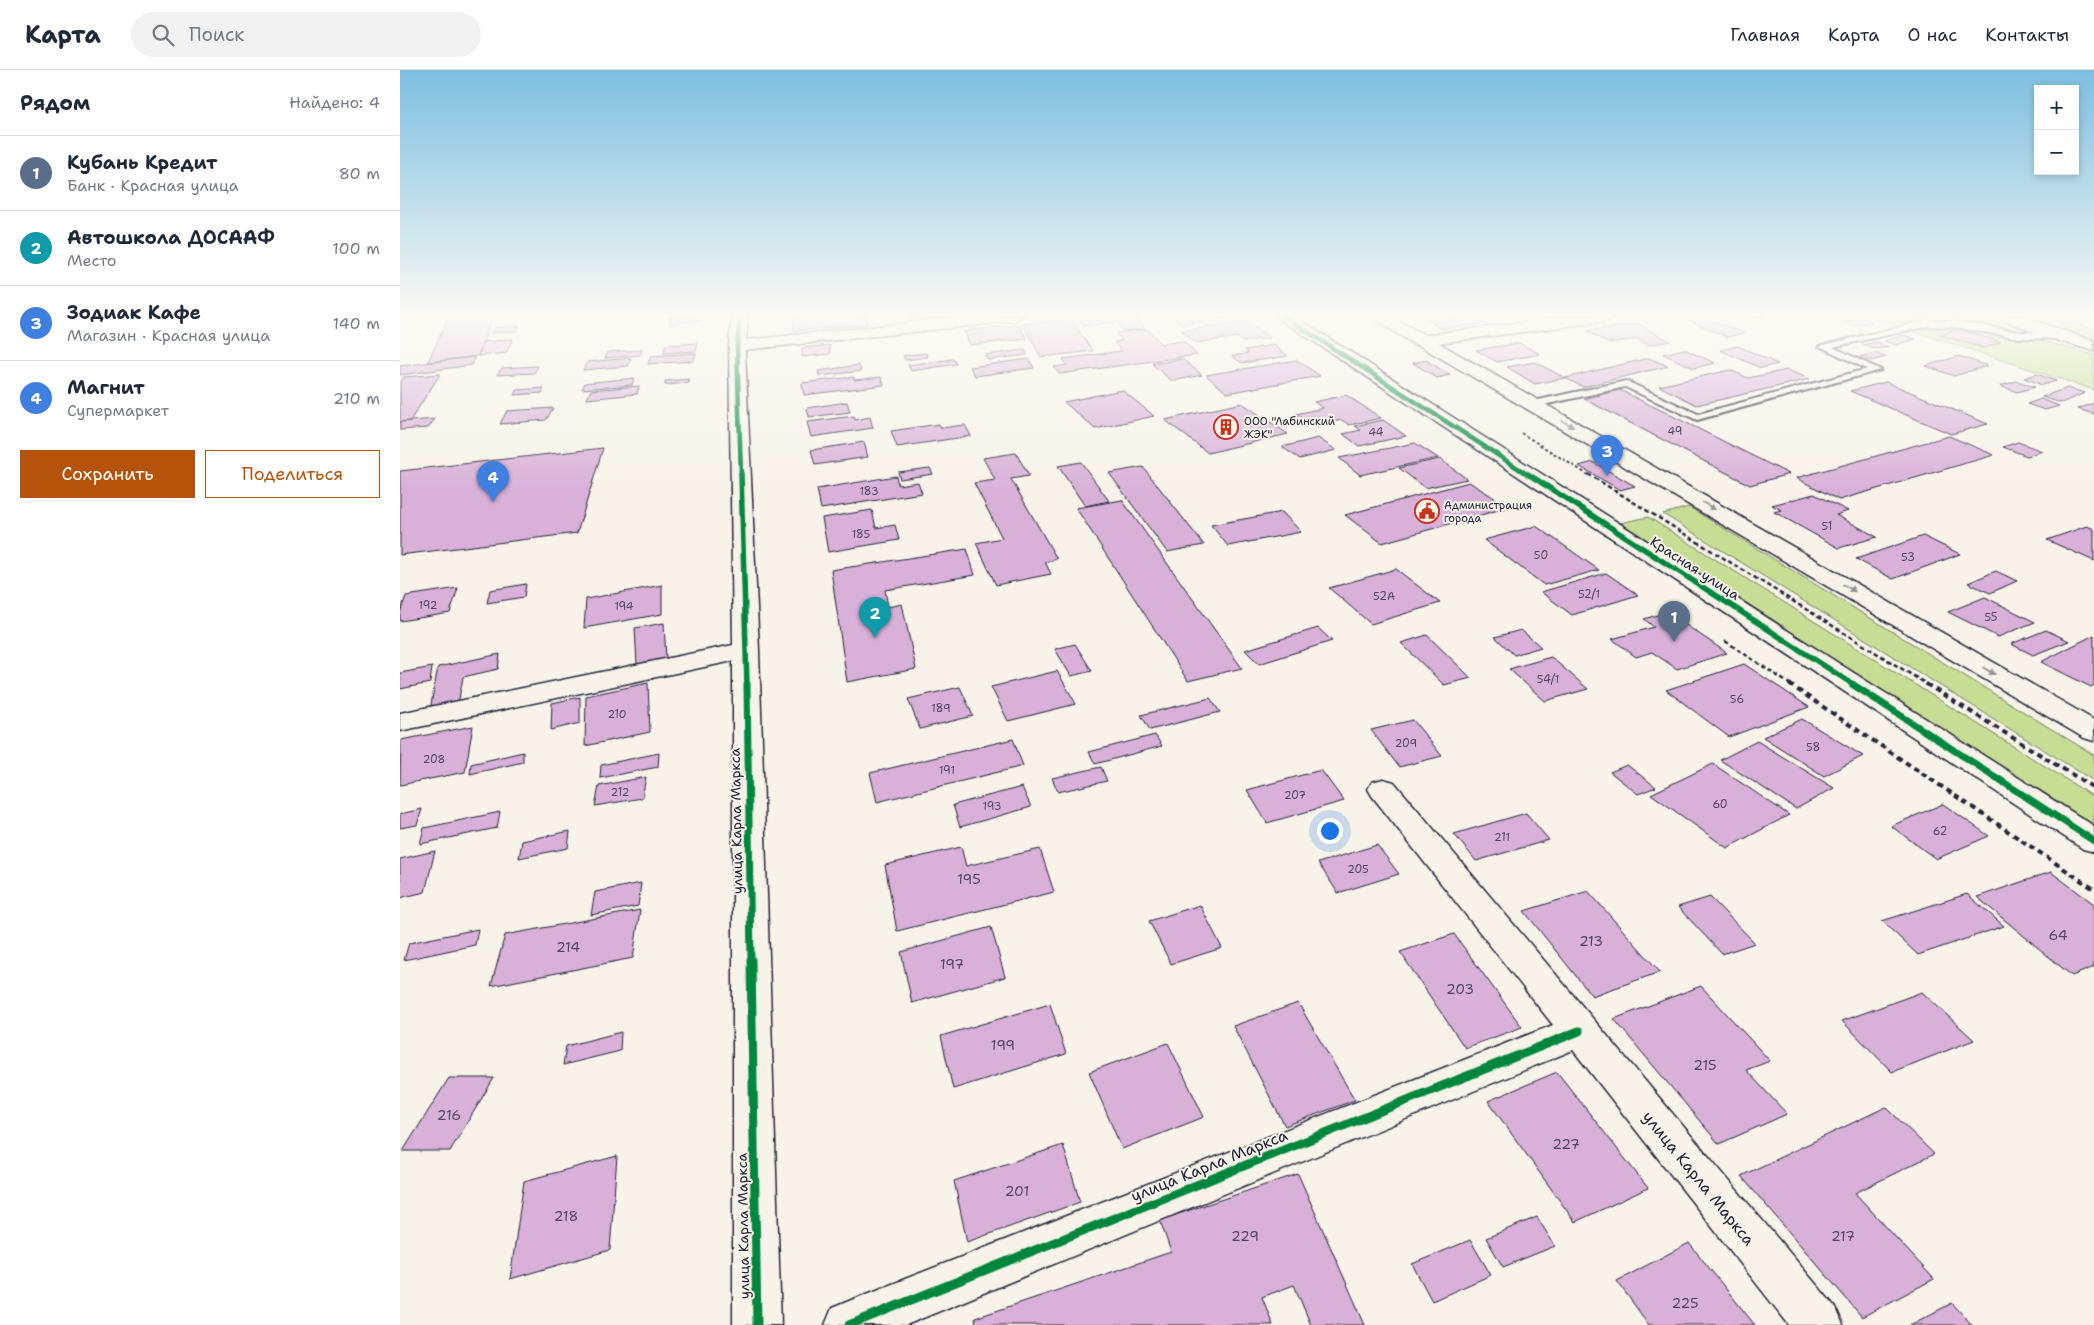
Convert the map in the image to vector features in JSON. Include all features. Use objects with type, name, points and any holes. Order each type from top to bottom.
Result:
[{"type":"street","name":"улица Карла Маркса","points":[[738,375],[746,650],[758,1325]]},
{"type":"street","name":"Красная улица","points":[[1374,375],[2094,841]]},
{"type":"street","points":[[1480,375],[1534,404],[2094,732]]},
{"type":"street","points":[[400,722],[746,650]]},
{"type":"street","name":"улица Карла Маркса","points":[[1383,789],[1819,1325]]},
{"type":"street","name":"улица Карла Маркса","points":[[849,1325],[1579,1031]]},
{"type":"lane","points":[[1534,404],[1626,384],[1697,418],[1859,375]]},
{"type":"path","points":[[1516,430],[2094,788]]},
{"type":"green space","points":[[2047,375],[2094,375],[2094,390]]},
{"type":"green space","points":[[1689,507],[2094,755],[2094,781],[1663,514]]},
{"type":"green space","points":[[1648,517],[2094,797],[2094,827],[1620,523]]},
{"type":"building","points":[[440,375],[410,421],[400,422],[400,383],[404,377]]},
{"type":"building","points":[[1164,375],[1202,375],[1172,381]]},
{"type":"building","points":[[1206,375],[1318,375],[1320,376],[1227,393]]},
{"type":"building","points":[[1432,375],[1450,375],[1437,378]]},
{"type":"building","points":[[1519,375],[1559,375],[1565,378],[1535,384]]},
{"type":"building","points":[[1579,375],[1633,375],[1583,387],[1565,378]]},
{"type":"building","points":[[1710,375],[1740,375],[1748,378],[1765,375],[1799,375],[1810,379],[1697,405],[1659,386]]},
{"type":"building","points":[[2039,375],[2056,381],[2042,385],[2024,378]]},
{"type":"building","points":[[854,377],[854,380],[881,377],[884,385],[804,395],[802,383]]},
{"type":"building","points":[[634,378],[632,385],[582,389],[585,383]]},
{"type":"building","points":[[689,379],[689,383],[665,385],[665,381]]},
{"type":"building","points":[[2017,381],[2035,387],[2017,392],[2000,386]]},
{"type":"building","points":[[1886,382],[1988,424],[1951,434],[1850,391]]},
{"type":"building","points":[[639,386],[637,394],[587,399],[591,390]]},
{"type":"building","points":[[544,388],[542,393],[514,395],[517,390]]},
{"type":"building","points":[[2067,388],[2085,393],[2061,403],[2042,397]]},
{"type":"building","points":[[1122,390],[1154,416],[1095,429],[1064,402]]},
{"type":"building","points":[[1620,390],[1789,474],[1750,485],[1584,399]]},
{"type":"building","points":[[1346,395],[1381,418],[1349,425],[1342,420],[1314,426],[1296,414],[1323,408],[1314,402]]},
{"type":"building","points":[[2041,399],[2059,406],[2045,410],[2027,404]]},
{"type":"building","points":[[847,402],[850,412],[809,417],[807,408]]},
{"type":"building","name":"ООО \"Лабинский ЖЭК\"","points":[[1242,403],[1288,434],[1208,453],[1165,420]]},
{"type":"building","points":[[2094,403],[2094,414],[2078,409]]},
{"type":"building","points":[[553,408],[546,420],[500,424],[507,411]]},
{"type":"building","points":[[854,416],[855,420],[870,417],[873,428],[811,437],[807,422]]},
{"type":"building","points":[[435,419],[428,428],[400,430],[400,422]]},
{"type":"building","points":[[1383,420],[1406,436],[1359,446],[1343,434],[1361,430],[1355,426]]},
{"type":"building","points":[[939,424],[941,428],[965,425],[971,436],[897,447],[891,431]]},
{"type":"building","points":[[1949,436],[1994,455],[1839,500],[1796,478]]},
{"type":"building","points":[[1318,438],[1336,450],[1300,459],[1282,447]]},
{"type":"building","points":[[864,442],[868,457],[815,465],[811,450]]},
{"type":"building","points":[[2018,442],[2042,451],[2027,456],[2003,447]]},
{"type":"building","points":[[1415,443],[1438,458],[1360,475],[1339,458]]},
{"type":"building","points":[[603,448],[577,533],[400,555],[400,471]]},
{"type":"building","points":[[1016,453],[1029,476],[1011,479],[1057,559],[1045,562],[1051,574],[996,585],[976,543],[1002,538],[974,483],[995,480],[983,458]]},
{"type":"building","points":[[1440,459],[1467,479],[1425,488],[1399,468]]},
{"type":"building","points":[[1081,462],[1109,501],[1085,506],[1058,466]]},
{"type":"building","points":[[1593,462],[1635,486],[1620,490],[1579,466]]},
{"type":"building","points":[[1143,467],[1204,545],[1167,552],[1109,473]]},
{"type":"building","points":[[930,468],[933,474],[900,479],[898,472]]},
{"type":"building","points":[[896,476],[898,485],[918,482],[922,493],[821,509],[817,489]]},
{"type":"building","name":"Администрация города","points":[[1469,482],[1509,507],[1382,543],[1345,515]]},
{"type":"building","points":[[1814,494],[1848,511],[1836,515],[1877,537],[1839,548],[1774,512],[1781,510],[1772,505]]},
{"type":"building","points":[[1122,500],[1242,668],[1188,681],[1076,508]]},
{"type":"building","points":[[872,510],[876,528],[895,525],[899,540],[828,552],[822,518]]},
{"type":"building","points":[[1282,512],[1301,532],[1228,546],[1211,525]]},
{"type":"building","points":[[1536,526],[1599,570],[1544,585],[1484,540]]},
{"type":"building","points":[[2087,526],[2094,529],[2094,561],[2047,540]]},
{"type":"building","points":[[1923,536],[1960,554],[1893,579],[1856,559]]},
{"type":"building","points":[[967,549],[975,575],[885,590],[888,607],[902,604],[916,669],[847,682],[831,570]]},
{"type":"building","points":[[1396,569],[1440,603],[1371,624],[1329,588]]},
{"type":"building","points":[[1996,571],[2017,581],[1990,593],[1968,583]]},
{"type":"building","points":[[1606,573],[1638,595],[1572,615],[1541,592]]},
{"type":"building","points":[[526,584],[524,597],[487,603],[490,590]]},
{"type":"building","points":[[662,585],[662,614],[584,628],[586,599]]},
{"type":"building","points":[[458,588],[450,613],[400,621],[400,613],[406,596]]},
{"type":"building","points":[[1985,597],[2035,622],[1998,637],[1948,612]]},
{"type":"building","points":[[1667,612],[1727,653],[1677,669],[1652,652],[1636,657],[1612,639],[1654,627],[1644,619]]},
{"type":"building","points":[[664,623],[666,659],[637,665],[635,628]]},
{"type":"building","points":[[1318,628],[1332,641],[1259,664],[1245,650]]},
{"type":"building","points":[[1521,630],[1541,647],[1514,655],[1495,637]]},
{"type":"building","points":[[2046,630],[2069,641],[2033,655],[2011,644]]},
{"type":"building","points":[[1427,635],[1471,678],[1444,685],[1401,643]]},
{"type":"building","points":[[2094,635],[2094,685],[2091,687],[2041,662]]},
{"type":"building","points":[[1075,644],[1092,671],[1071,676],[1055,649]]},
{"type":"building","points":[[500,654],[498,669],[463,677],[458,704],[430,710],[438,667]]},
{"type":"building","points":[[1551,657],[1588,689],[1545,701],[1509,669]]},
{"type":"building","points":[[1744,664],[1809,707],[1729,737],[1666,690]]},
{"type":"building","points":[[432,667],[430,683],[400,689],[400,673]]},
{"type":"building","points":[[1057,671],[1076,704],[1008,721],[991,687]]},
{"type":"building","points":[[648,683],[650,732],[585,746],[586,696]]},
{"type":"building","points":[[960,687],[973,716],[920,729],[908,699]]},
{"type":"building","points":[[580,697],[580,723],[551,730],[552,703]]},
{"type":"building","points":[[1210,698],[1220,712],[1150,730],[1141,715]]},
{"type":"building","points":[[1802,719],[1863,756],[1824,776],[1763,737]]},
{"type":"building","points":[[1413,720],[1442,756],[1399,767],[1371,730]]},
{"type":"building","points":[[473,726],[465,772],[400,785],[401,740]]},
{"type":"building","points":[[1155,735],[1162,746],[1095,764],[1089,752]]},
{"type":"building","points":[[1013,739],[1023,766],[877,802],[870,773]]},
{"type":"building","points":[[1757,741],[1834,788],[1796,809],[1720,760]]},
{"type":"building","points":[[523,752],[523,762],[470,774],[471,764]]},
{"type":"building","points":[[659,753],[658,767],[600,778],[601,765]]},
{"type":"building","points":[[1713,764],[1789,815],[1727,848],[1651,794]]},
{"type":"building","points":[[1627,765],[1656,787],[1638,794],[1610,772]]},
{"type":"building","points":[[1101,767],[1107,781],[1058,792],[1052,778]]},
{"type":"building","points":[[1321,770],[1344,801],[1267,823],[1247,790]]},
{"type":"building","points":[[646,777],[642,798],[595,806],[599,786]]},
{"type":"building","points":[[1022,787],[1031,807],[960,827],[953,805]]},
{"type":"building","points":[[1943,804],[1989,836],[1936,859],[1891,826]]},
{"type":"building","points":[[422,809],[417,825],[400,828],[400,814]]},
{"type":"building","points":[[500,812],[497,828],[420,844],[424,828]]},
{"type":"building","points":[[1526,813],[1549,840],[1476,861],[1454,834]]},
{"type":"building","points":[[570,831],[568,848],[519,858],[522,841]]},
{"type":"building","points":[[1377,845],[1399,874],[1338,893],[1318,863]]},
{"type":"building","points":[[961,847],[966,866],[1040,849],[1054,892],[897,931],[885,865]]},
{"type":"building","points":[[435,851],[425,892],[400,898],[400,859]]},
{"type":"building","points":[[2051,872],[2094,904],[2094,967],[2072,976],[1977,897]]},
{"type":"building","points":[[641,883],[638,906],[591,915],[595,892]]},
{"type":"building","points":[[1588,891],[1660,972],[1592,996],[1524,911]]},
{"type":"building","points":[[1967,894],[2004,926],[1918,955],[1882,921]]},
{"type":"building","points":[[1710,897],[1755,943],[1722,954],[1678,907]]},
{"type":"building","points":[[1200,905],[1222,948],[1171,964],[1149,921]]},
{"type":"building","points":[[640,910],[633,958],[491,986],[505,935]]},
{"type":"building","points":[[991,927],[1005,977],[912,1003],[901,952]]},
{"type":"building","points":[[478,929],[475,945],[404,960],[409,943]]},
{"type":"building","points":[[1454,934],[1522,1027],[1465,1048],[1400,952]]},
{"type":"building","points":[[1701,986],[1770,1061],[1746,1070],[1787,1114],[1719,1144],[1614,1019]]},
{"type":"building","points":[[1922,992],[1974,1040],[1892,1072],[1842,1021]]},
{"type":"building","points":[[1298,1003],[1355,1100],[1285,1126],[1233,1026]]},
{"type":"building","points":[[1050,1004],[1066,1054],[953,1089],[941,1036]]},
{"type":"building","points":[[621,1032],[620,1051],[563,1065],[566,1046]]},
{"type":"building","points":[[1168,1043],[1204,1117],[1122,1149],[1089,1072]]},
{"type":"building","points":[[1557,1072],[1648,1188],[1575,1222],[1488,1101]]},
{"type":"building","points":[[449,1078],[494,1078],[450,1151],[403,1151]]},
{"type":"building","points":[[1886,1107],[1934,1154],[1855,1193],[1934,1279],[1862,1317],[1741,1176]]},
{"type":"building","points":[[1063,1145],[1080,1202],[967,1242],[954,1181]]},
{"type":"building","points":[[617,1156],[610,1250],[510,1279],[524,1181]]},
{"type":"building","points":[[1298,1174],[1365,1325],[1311,1325],[1294,1285],[1262,1297],[1273,1325],[976,1325],[975,1318],[1171,1252],[1160,1220]]},
{"type":"building","points":[[1537,1217],[1555,1246],[1503,1267],[1486,1238]]},
{"type":"building","points":[[1470,1240],[1491,1275],[1432,1301],[1412,1264]]},
{"type":"building","points":[[1689,1243],[1755,1325],[1649,1325],[1617,1281]]},
{"type":"building","points":[[1952,1303],[1972,1325],[1910,1325]]},
{"type":"cycle path","points":[[738,375],[746,650],[757,1325]]},
{"type":"cycle path","points":[[1373,375],[2094,841]]},
{"type":"cycle path","points":[[849,1325],[1579,1031]]},
{"type":"place","name":"ООО \"Лабинский ЖЭК\"","points":[[1226,427]]},
{"type":"place","name":"Зодиак Кафе","points":[[1607,476]]},
{"type":"place","name":"Магнит","points":[[493,502]]},
{"type":"place","name":"Администрация города","points":[[1427,511]]},
{"type":"place","name":"Автошкола ДОСААФ","points":[[875,638]]},
{"type":"place","name":"Кубань Кредит","points":[[1674,642]]}]
